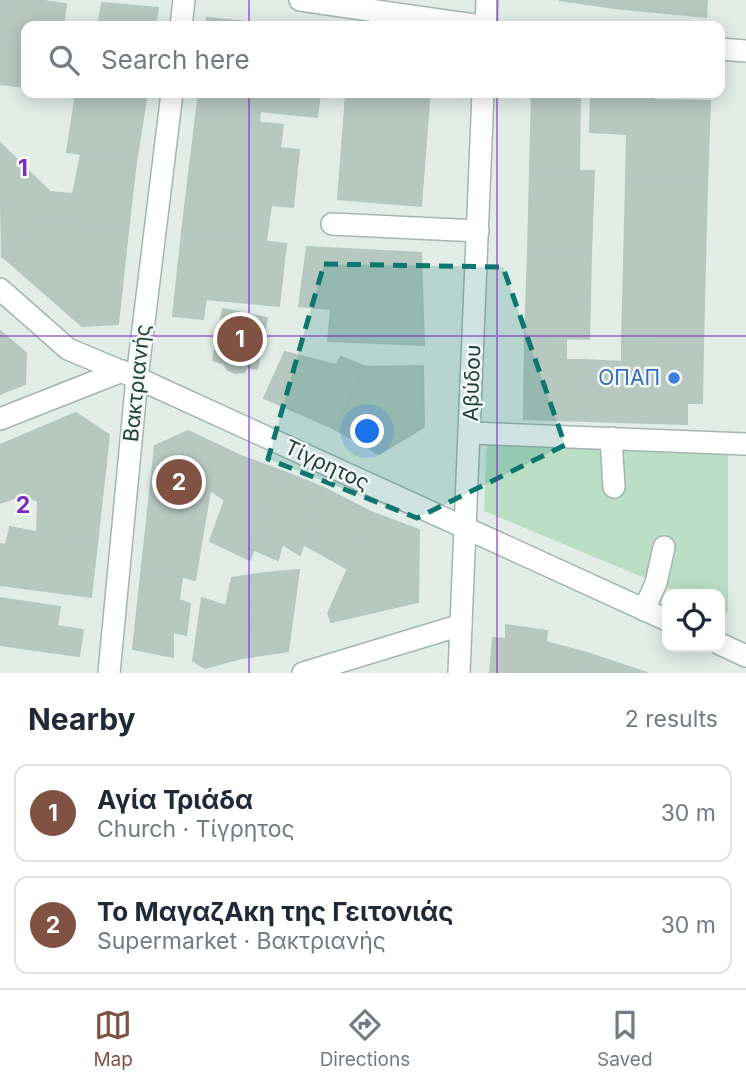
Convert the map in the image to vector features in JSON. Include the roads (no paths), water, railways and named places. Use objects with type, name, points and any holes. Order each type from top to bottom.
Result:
[{"type":"street","points":[[182,21],[184,0]]},
{"type":"street","points":[[300,0],[449,21]]},
{"type":"street","points":[[485,21],[487,0]]},
{"type":"street","points":[[725,49],[746,51]]},
{"type":"street","name":"Βακτριανής","points":[[109,673],[129,374],[171,98]]},
{"type":"street","name":"Αβύδου","points":[[459,673],[483,98]]},
{"type":"street","points":[[332,224],[478,230]]},
{"type":"street","name":"Τίγρητος","points":[[0,289],[68,349],[129,374],[662,618]]},
{"type":"street","points":[[0,419],[129,374]]},
{"type":"street","points":[[470,433],[746,444]]},
{"type":"street","points":[[611,438],[614,487]]},
{"type":"street","points":[[644,610],[656,583],[664,547]]},
{"type":"street","points":[[303,673],[461,625]]},
{"type":"street","points":[[725,646],[746,656]]},
{"type":"place","name":"Αγία Τριάδα","points":[[240,339]]},
{"type":"place","name":"ΟΠΑΠ","points":[[674,378]]},
{"type":"place","name":"Το ΜαγαζΑκη της Γειτονιάς","points":[[179,482]]}]
